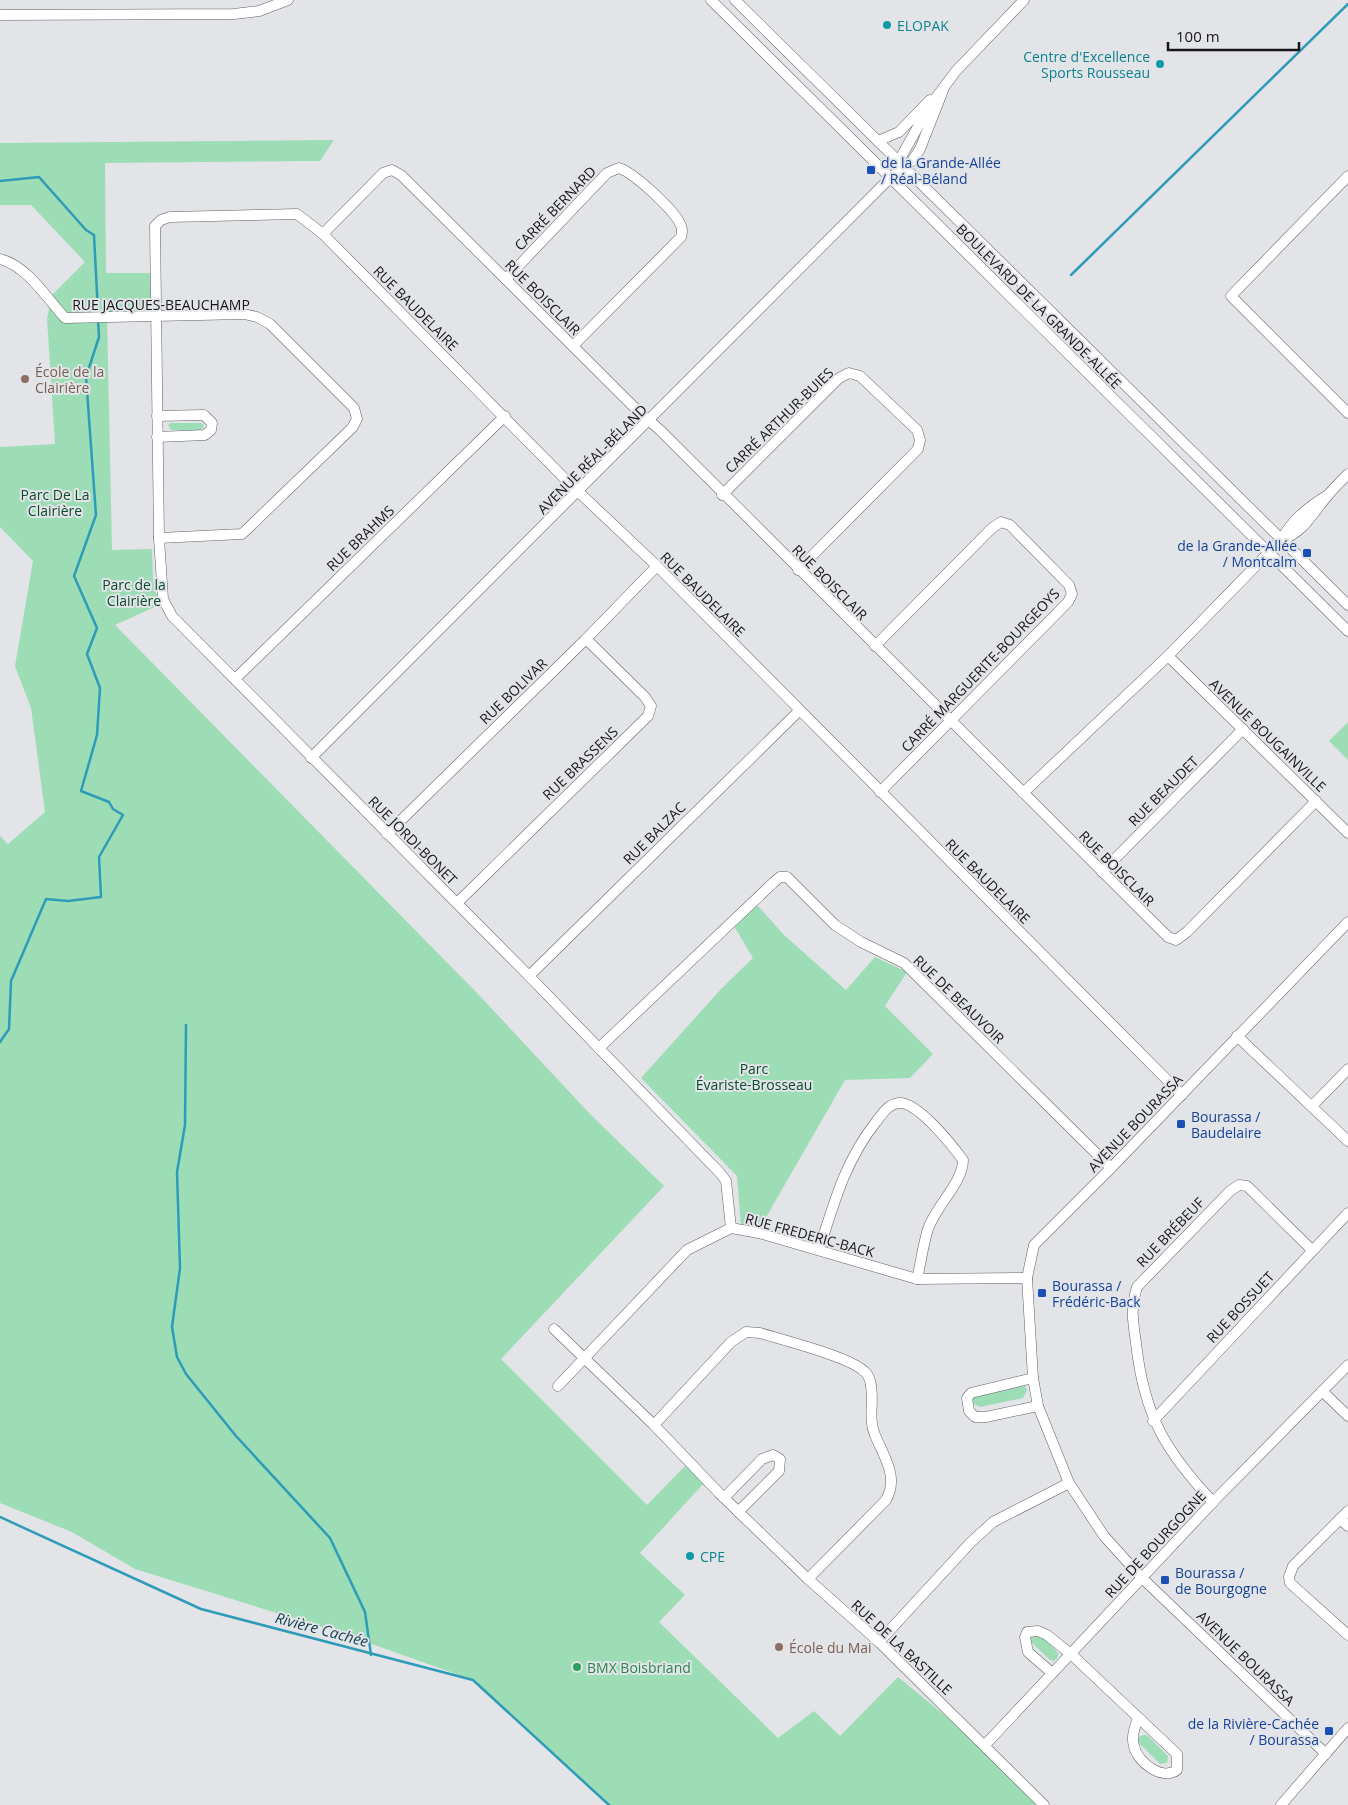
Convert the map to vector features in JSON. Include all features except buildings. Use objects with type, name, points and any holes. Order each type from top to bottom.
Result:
[{"type":"street","points":[[0,15],[227,14],[259,11],[288,0]]},
{"type":"street","name":"BOULEVARD DE LA GRANDE-ALLÉE","points":[[711,0],[1348,630]]},
{"type":"street","name":"BOULEVARD DE LA GRANDE-ALLÉE","points":[[735,0],[1348,605]]},
{"type":"street","points":[[878,141],[899,132],[922,105],[944,88],[960,66],[1024,0]]},
{"type":"street","name":"AVENUE RÉAL-BÉLAND","points":[[311,758],[649,421],[901,165],[912,161],[920,149],[944,88]]},
{"type":"street","name":"CARRÉ BERNARD","points":[[506,279],[607,173],[619,168],[628,171],[662,202],[678,220],[682,228],[681,238],[573,346]]},
{"type":"street","name":"RUE BOISCLAIR","points":[[323,234],[383,173],[392,170],[401,175],[1168,937],[1176,940],[1188,932],[1316,801]]},
{"type":"street","points":[[1348,176],[1231,296],[1348,413]]},
{"type":"street","name":"RUE BAUDELAIRE","points":[[161,220],[170,217],[297,214],[323,234],[505,416],[578,492],[657,566],[798,711],[1182,1095]]},
{"type":"street","name":"RUE JORDI-BONET","points":[[161,220],[155,226],[159,538],[163,599],[172,616],[311,758],[530,976],[720,1174],[726,1181],[731,1228]]},
{"type":"street","name":"RUE JACQUES-BEAUCHAMP","points":[[0,259],[10,261],[23,272],[65,318],[244,314],[257,317],[270,324],[354,408],[357,419],[352,428],[242,534],[159,538]]},
{"type":"street","name":"CARRÉ ARTHUR-BUIES","points":[[722,495],[839,378],[849,373],[860,376],[917,430],[920,440],[918,449],[798,570]]},
{"type":"street","points":[[157,416],[204,415],[212,423],[211,430],[205,435],[157,437]]},
{"type":"street","name":"RUE BRAHMS","points":[[235,679],[505,416]]},
{"type":"street","points":[[1023,794],[1168,656],[1281,540],[1291,524],[1309,506],[1328,495],[1348,474]]},
{"type":"street","name":"CARRÉ MARGUERITE-BOURGEOYS","points":[[875,646],[992,528],[1001,522],[1010,525],[1035,549],[1069,585],[1072,594],[1068,602],[880,792]]},
{"type":"street","name":"RUE BOLIVAR","points":[[387,834],[586,639],[657,566]]},
{"type":"street","name":"RUE BRASSENS","points":[[457,903],[648,716],[650,706],[645,697],[586,639]]},
{"type":"street","name":"AVENUE BOUGAINVILLE","points":[[1168,656],[1348,833]]},
{"type":"street","name":"RUE BALZAC","points":[[530,976],[798,711]]},
{"type":"street","name":"RUE BEAUDET","points":[[1102,872],[1243,729]]},
{"type":"street","name":"RUE DE BEAUVOIR","points":[[599,1048],[773,883],[780,877],[787,877],[835,925],[861,942],[904,962],[1111,1168]]},
{"type":"street","name":"AVENUE BOURASSA","points":[[1326,1754],[1142,1578],[1104,1536],[1069,1483],[1038,1406],[1033,1378],[1027,1278],[1034,1245],[1182,1095],[1348,922]]},
{"type":"street","points":[[1237,1036],[1348,1141]]},
{"type":"street","points":[[1312,1106],[1348,1069]]},
{"type":"street","points":[[819,1250],[842,1180],[858,1144],[886,1108],[899,1103],[915,1107],[963,1160],[963,1169],[944,1198],[928,1228],[917,1279]]},
{"type":"street","name":"RUE BRÉBEUF","points":[[1213,1502],[1185,1472],[1153,1421],[1138,1364],[1131,1306],[1137,1287],[1230,1191],[1239,1185],[1247,1186],[1312,1250]]},
{"type":"street","name":"RUE BOSSUET","points":[[1153,1421],[1312,1250],[1348,1214]]},
{"type":"street","name":"RUE FREDERIC-BACK","points":[[558,1386],[687,1250],[731,1228],[759,1233],[917,1279],[1027,1278]]},
{"type":"street","name":"RUE DE LA BASTILLE","points":[[554,1329],[654,1425],[738,1512],[808,1579],[879,1642],[1044,1805]]},
{"type":"street","points":[[654,1425],[731,1342],[746,1332],[760,1333],[850,1362],[865,1372],[872,1385],[870,1410],[873,1432],[891,1472],[891,1491],[886,1500],[808,1579]]},
{"type":"street","name":"RUE DE BOURGOGNE","points":[[985,1745],[1052,1673],[1072,1655],[1213,1502],[1348,1365]]},
{"type":"street","points":[[1033,1378],[972,1393],[968,1398],[969,1411],[975,1417],[986,1417],[1038,1406]]},
{"type":"street","points":[[1322,1391],[1348,1416]]},
{"type":"street","points":[[724,1498],[762,1458],[773,1455],[780,1459],[779,1471],[738,1512]]},
{"type":"street","points":[[879,1642],[971,1542],[993,1522],[1069,1483]]},
{"type":"street","points":[[1348,1511],[1344,1523],[1293,1566],[1289,1577],[1290,1583],[1348,1635]]},
{"type":"street","points":[[1052,1673],[1028,1652],[1025,1637],[1027,1632],[1038,1631],[1047,1635],[1072,1655],[1177,1754],[1177,1770],[1172,1774],[1162,1774],[1149,1767],[1134,1748],[1133,1735],[1138,1718]]},
{"type":"street","points":[[1281,1805],[1348,1728]]},
{"type":"green space","points":[[334,140],[320,161],[105,163],[106,273],[156,273],[157,316],[107,317],[112,550],[152,549],[153,580],[159,605],[115,625],[478,994],[590,1114],[664,1186],[501,1359],[647,1505],[685,1466],[704,1483],[640,1553],[685,1595],[659,1622],[778,1738],[814,1711],[840,1736],[898,1677],[982,1746],[1041,1805],[609,1805],[473,1680],[338,1632],[135,1569],[72,1532],[0,1503],[0,836],[8,844],[45,812],[31,708],[15,666],[33,561],[0,527],[0,447],[55,444],[47,318],[52,295],[85,262],[31,205],[0,205],[0,143]]},
{"type":"green space","points":[[170,423],[202,423],[204,426],[201,430],[171,430],[168,425]]},
{"type":"green space","points":[[1348,722],[1348,760],[1329,741]]},
{"type":"green space","name":"Parc Évariste-Brosseau","points":[[757,905],[784,935],[846,990],[875,957],[907,972],[885,1006],[933,1054],[910,1078],[845,1080],[761,1226],[741,1227],[737,1176],[641,1078],[722,988],[753,958],[734,926]]},
{"type":"green space","points":[[1020,1383],[1025,1385],[1027,1390],[1023,1398],[980,1407],[972,1403],[971,1397]]},
{"type":"green space","points":[[1040,1634],[1058,1653],[1058,1657],[1054,1661],[1050,1660],[1031,1642],[1030,1636]]},
{"type":"green space","points":[[1147,1735],[1168,1756],[1167,1763],[1160,1764],[1138,1742],[1139,1737]]},
{"type":"waterway","points":[[1071,275],[1348,4]]},
{"type":"waterway","points":[[0,181],[39,177],[86,230],[94,235],[98,313]]},
{"type":"waterway","points":[[0,1042],[9,1029],[11,981],[46,899],[68,901],[101,897],[99,857],[123,815],[113,809],[109,802],[81,791],[97,735],[100,688],[87,654],[97,628],[74,576],[96,515],[86,377],[99,337],[98,319]]},
{"type":"waterway","points":[[186,1025],[185,1125],[177,1172],[180,1268],[172,1327],[177,1357],[186,1374],[236,1436],[330,1538],[365,1612],[371,1655]]},
{"type":"waterway","name":"Rivière Cachée","points":[[0,1517],[201,1609],[473,1680],[609,1805]]},
{"type":"place","name":"ELOPAK","points":[[887,25]]},
{"type":"place","name":"Centre d'Excellence Sports Rousseau","points":[[1160,64]]},
{"type":"place","name":"de la Grande-Allée / Réal-Béland","points":[[871,170]]},
{"type":"place","name":"École de la Clairière","points":[[25,379]]},
{"type":"place","name":"de la Grande-Allée / Montcalm","points":[[1307,553]]},
{"type":"place","name":"Bourassa / Baudelaire","points":[[1181,1124]]},
{"type":"place","name":"Bourassa / Frédéric-Back","points":[[1042,1293]]},
{"type":"place","name":"CPE","points":[[690,1556]]},
{"type":"place","name":"Bourassa / de Bourgogne","points":[[1165,1580]]},
{"type":"place","name":"École du Mai","points":[[779,1647]]},
{"type":"place","name":"BMX Boisbriand","points":[[577,1667]]},
{"type":"place","name":"de la Rivière-Cachée / Bourassa","points":[[1329,1731]]},
{"type":"park label","name":"Parc De La Clairière","points":[[55,502]]},
{"type":"park label","name":"Parc de la Clairière","points":[[134,592]]}]
